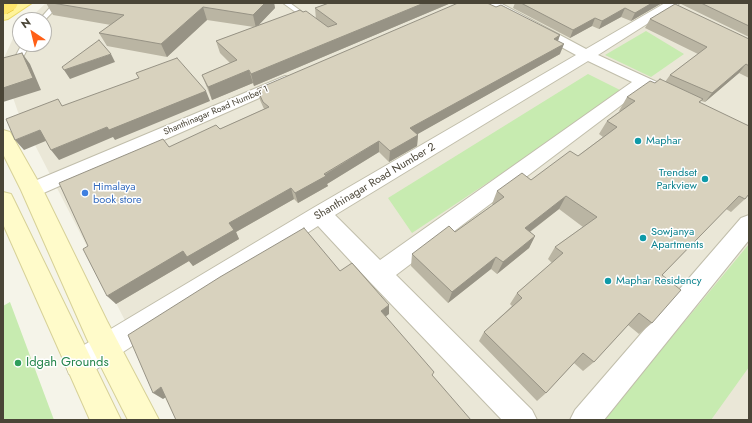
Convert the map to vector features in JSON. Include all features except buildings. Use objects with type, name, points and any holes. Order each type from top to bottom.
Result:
[{"type":"main road","points":[[3,5],[18,4]]},
{"type":"main road","points":[[3,16],[18,4]]},
{"type":"main road","points":[[3,136],[32,190],[105,347],[144,420]]},
{"type":"main road","points":[[3,200],[106,420]]},
{"type":"street","points":[[490,3],[587,55],[664,91]]},
{"type":"street","name":"Shanthinagar Road Number 2","points":[[79,364],[320,214],[587,55],[676,7]]},
{"type":"street","name":"Shanthinagar Road Number 1","points":[[32,190],[298,76]]},
{"type":"street","points":[[378,275],[643,81]]},
{"type":"street","points":[[320,214],[378,275],[522,420]]},
{"type":"street","points":[[585,420],[749,224]]},
{"type":"lane","points":[[50,12],[58,3]]},
{"type":"lane","points":[[286,3],[315,24]]},
{"type":"lane","points":[[19,57],[22,52]]},
{"type":"shaded area","points":[[46,3],[749,3],[749,420],[176,420],[18,112],[3,69],[3,60],[12,41],[12,52],[52,52],[52,12],[36,12]]},
{"type":"green space","points":[[646,31],[684,54],[651,77],[605,55]]},
{"type":"green space","points":[[588,74],[624,92],[412,233],[388,198]]},
{"type":"green space","points":[[749,244],[749,367],[711,420],[603,420]]},
{"type":"green space","name":"Idgah Grounds","points":[[10,302],[54,420],[3,420],[3,306]]},
{"type":"place","name":"Maphar","points":[[638,141]]},
{"type":"place","name":"Trendset Parkview","points":[[705,179]]},
{"type":"place","name":"Himalaya book store","points":[[85,193]]},
{"type":"place","name":"Sowjanya Apartments","points":[[643,238]]},
{"type":"place","name":"Maphar Residency","points":[[608,281]]},
{"type":"place","name":"Idgah Grounds","points":[[18,363]]}]
